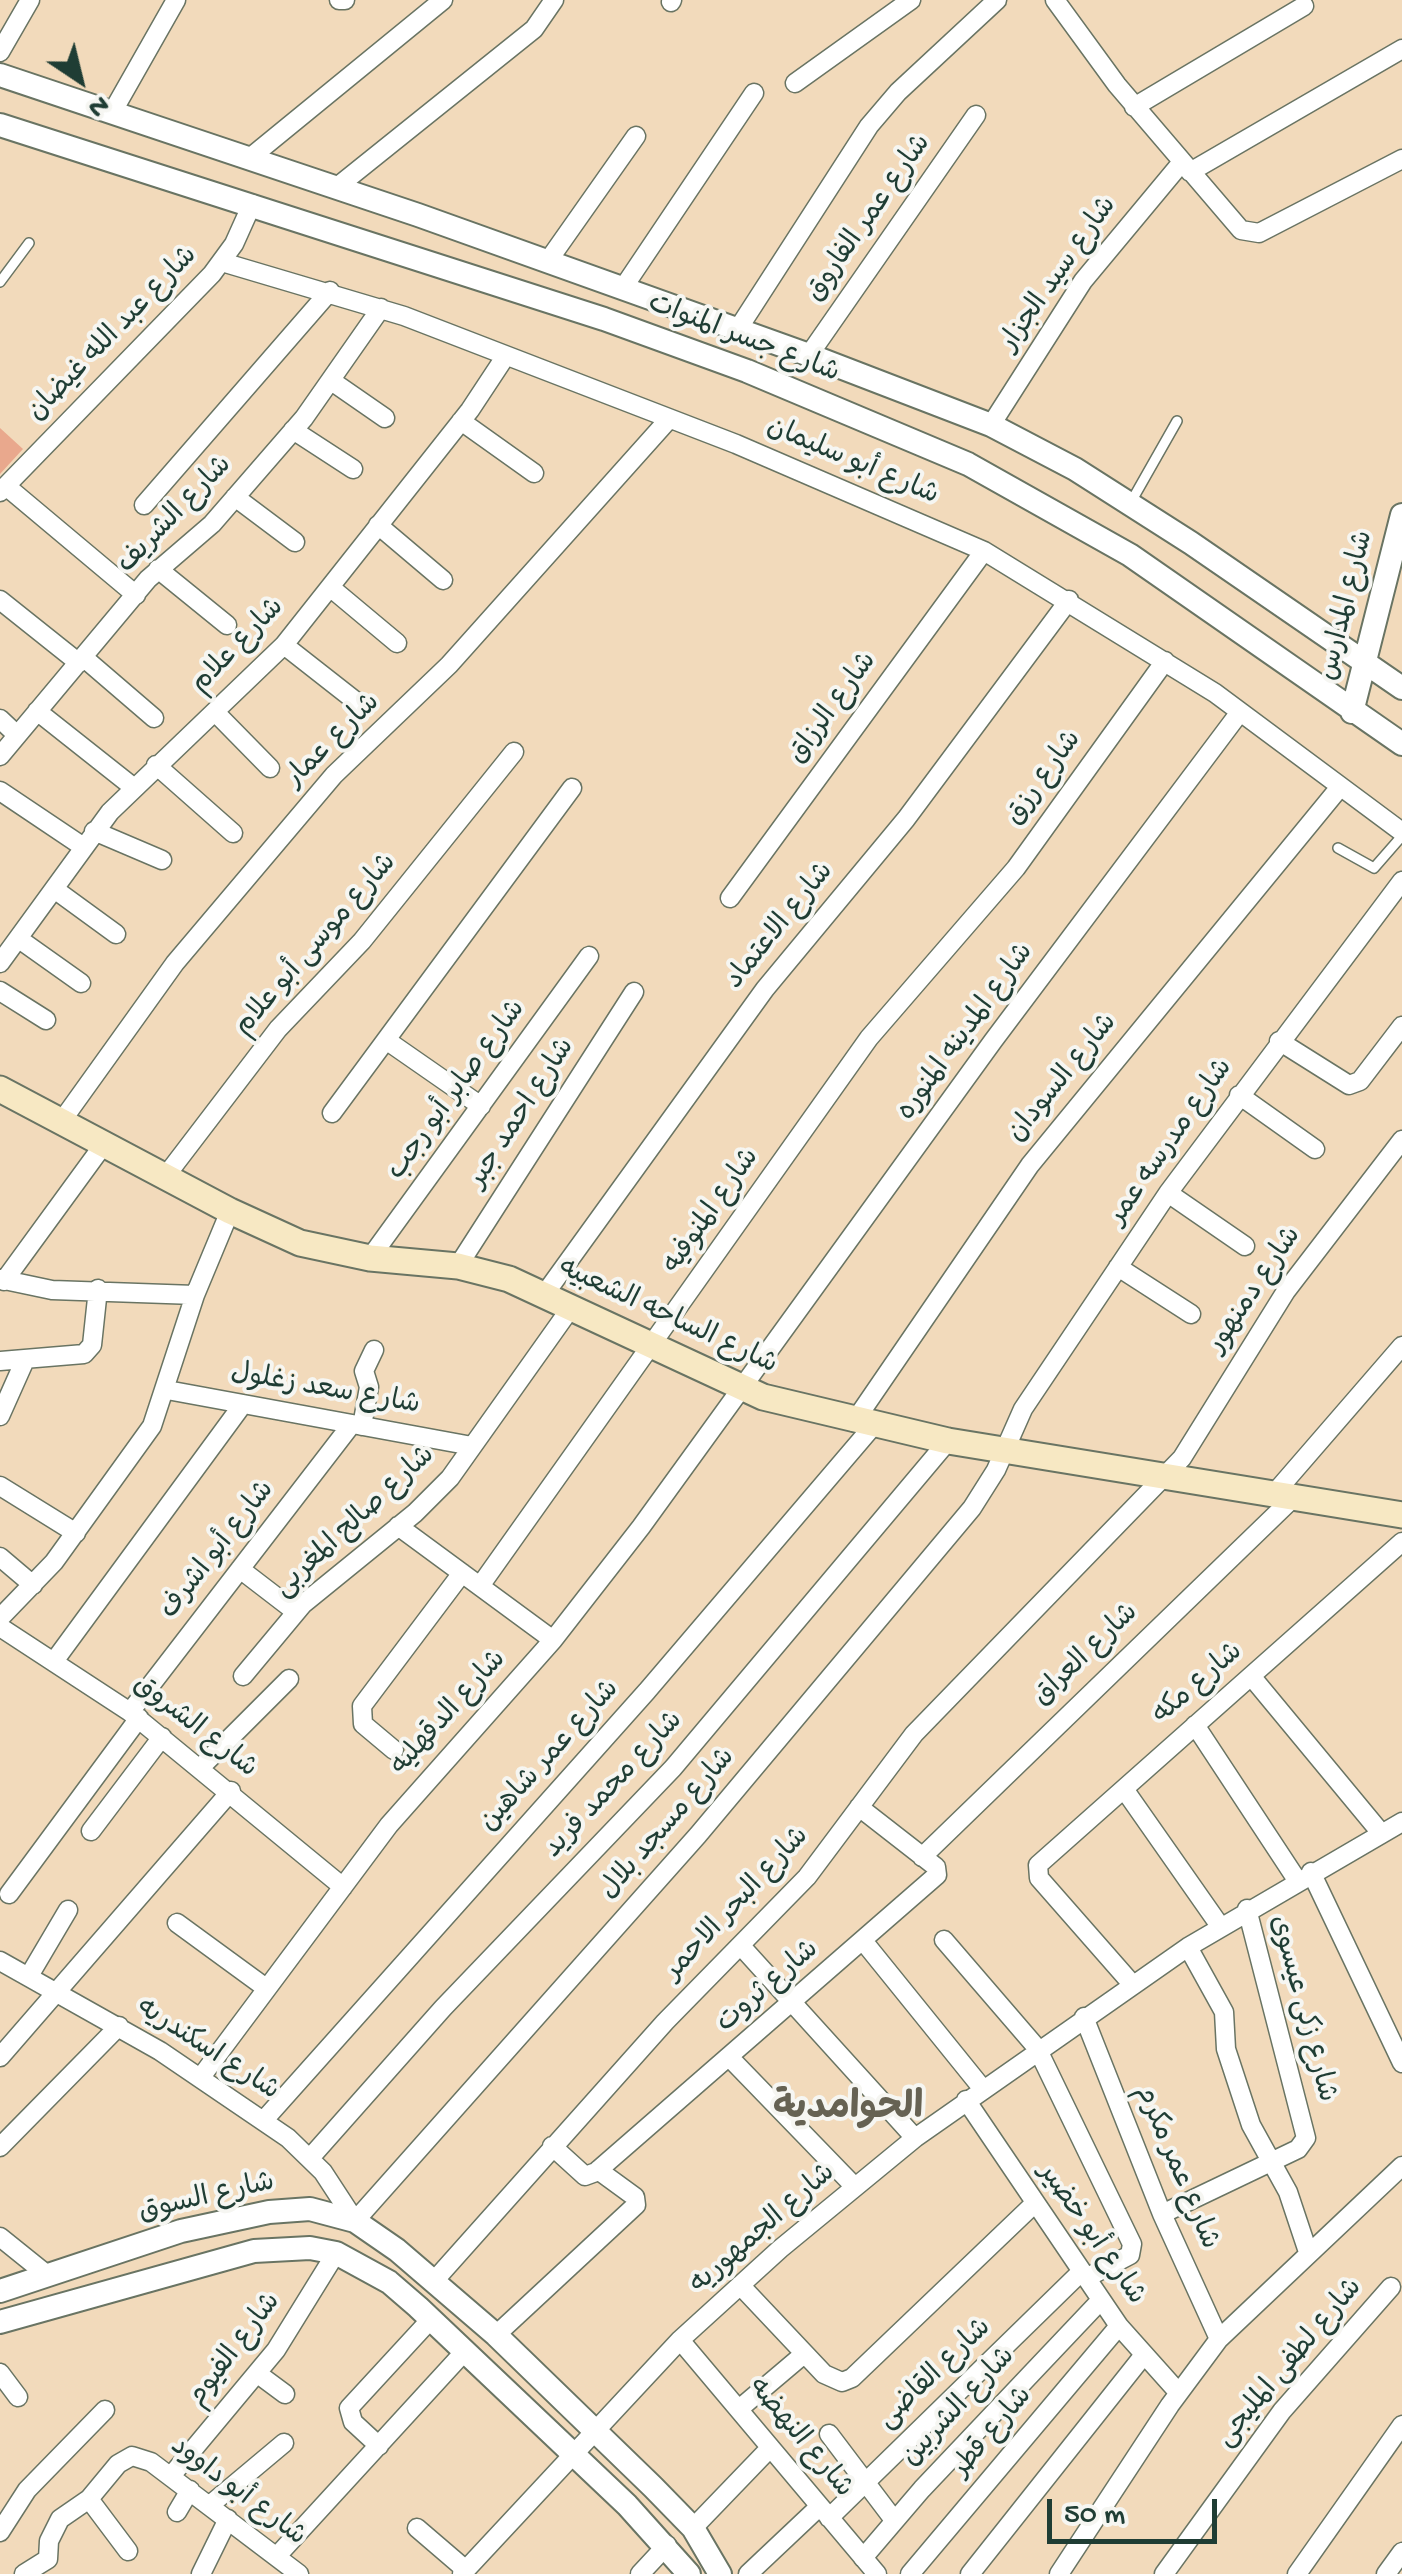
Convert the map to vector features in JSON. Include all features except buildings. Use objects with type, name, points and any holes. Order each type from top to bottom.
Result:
[{"type":"main road","name":"شارع الساحه الشعبيه","points":[[0,1088],[165,1178],[306,1245],[370,1258],[458,1266],[509,1279],[743,1390],[863,1424],[948,1441],[1402,1515]]},
{"type":"street","points":[[0,52],[30,0]]},
{"type":"street","points":[[113,112],[176,0]]},
{"type":"street","points":[[251,157],[443,0]]},
{"type":"street","points":[[336,187],[534,29],[554,0]]},
{"type":"street","points":[[795,83],[912,0]]},
{"type":"street","points":[[738,329],[869,126],[898,92],[997,0]]},
{"type":"street","points":[[1056,0],[1134,107],[1242,230],[1259,233],[1402,159]]},
{"type":"street","points":[[1134,107],[1304,6]]},
{"type":"street","points":[[1186,166],[1402,49]]},
{"type":"street","name":"شارع جسر المنوات","points":[[0,75],[251,157],[548,261],[990,425],[1130,504],[1402,688]]},
{"type":"street","points":[[623,288],[754,93]]},
{"type":"street","name":"شارع عمر الفاروق","points":[[809,355],[976,115]]},
{"type":"street","name":"شارع جسر المنوات","points":[[0,124],[604,318],[747,371],[968,464],[1130,555],[1402,744]]},
{"type":"street","points":[[548,261],[636,136]]},
{"type":"street","name":"شارع سيد الجزار","points":[[990,425],[1084,281],[1186,166]]},
{"type":"street","name":"شارع عبد الله غيضان","points":[[3,489],[222,262],[252,204]]},
{"type":"street","name":"شارع أبو سليمان","points":[[222,262],[382,308],[908,515],[984,551],[1165,661],[1240,712],[1402,834]]},
{"type":"street","points":[[144,505],[330,291]]},
{"type":"street","name":"شارع الشريف","points":[[0,756],[158,569],[202,534],[334,382],[382,308]]},
{"type":"street","name":"شارع علام","points":[[0,964],[56,891],[82,846],[132,787],[284,645],[461,421],[504,356]]},
{"type":"street","points":[[334,382],[385,418]]},
{"type":"street","name":"شارع عمار","points":[[61,1122],[174,964],[322,789],[449,666],[668,419]]},
{"type":"street","points":[[461,421],[534,473]]},
{"type":"street","points":[[293,430],[353,469]]},
{"type":"street","points":[[3,489],[136,594]]},
{"type":"street","points":[[235,497],[295,542]]},
{"type":"street","name":"شارع المدارس","points":[[1352,712],[1402,514]]},
{"type":"street","points":[[378,525],[443,580]]},
{"type":"street","name":"شارع الرزاق","points":[[730,898],[984,551]]},
{"type":"street","points":[[158,569],[227,626]]},
{"type":"street","points":[[330,587],[397,642]]},
{"type":"street","points":[[0,600],[154,718]]},
{"type":"street","name":"شارع الاعتماد","points":[[544,1295],[765,989],[897,830],[1069,600]]},
{"type":"street","points":[[284,645],[358,703]]},
{"type":"street","name":"شارع رزق","points":[[966,926],[1016,868],[1165,661]]},
{"type":"street","points":[[37,711],[132,787]]},
{"type":"street","points":[[215,712],[270,768]]},
{"type":"street","name":"شارع المدينه المنوره","points":[[743,1390],[993,1041],[1240,712]]},
{"type":"street","points":[[0,718],[18,735]]},
{"type":"street","name":"شارع موسى أبو علام","points":[[165,1178],[278,1028],[362,941],[514,752]]},
{"type":"street","points":[[156,766],[234,833]]},
{"type":"street","points":[[332,1113],[572,788]]},
{"type":"street","name":"شارع السودان","points":[[863,1424],[1030,1165],[1340,788]]},
{"type":"street","points":[[0,791],[82,846]]},
{"type":"street","points":[[94,830],[162,860]]},
{"type":"street","name":"شارع مدرسه عمر","points":[[1005,1450],[1024,1408],[1168,1193],[1402,881]]},
{"type":"street","points":[[56,891],[116,934]]},
{"type":"street","name":"شارع المنوفيه","points":[[480,1586],[877,1028],[966,926]]},
{"type":"street","points":[[19,939],[81,983]]},
{"type":"street","name":"شارع صابر أبو رجب","points":[[370,1258],[589,956]]},
{"type":"street","points":[[0,991],[46,1020]]},
{"type":"street","name":"شارع احمد جبر","points":[[458,1266],[634,992]]},
{"type":"street","points":[[1279,1041],[1349,1085],[1360,1081],[1402,1026]]},
{"type":"street","points":[[386,1040],[481,1106]]},
{"type":"street","points":[[1239,1095],[1315,1149]]},
{"type":"street","name":"شارع دمنهور","points":[[1161,1477],[1190,1447],[1286,1290],[1402,1140]]},
{"type":"street","points":[[104,1144],[2,1280],[52,1290],[195,1295]]},
{"type":"street","points":[[1168,1193],[1246,1246]]},
{"type":"street","points":[[0,1618],[33,1586],[138,1450],[167,1390],[195,1295],[230,1211]]},
{"type":"street","points":[[1118,1267],[1191,1314]]},
{"type":"street","points":[[0,1362],[72,1358],[89,1350],[98,1289]]},
{"type":"street","name":"شارع صالح المغربى","points":[[243,1676],[296,1612],[440,1488],[570,1308]]},
{"type":"street","name":"شارع العراق","points":[[922,1857],[1283,1497],[1402,1346]]},
{"type":"street","points":[[356,1426],[369,1387],[364,1371],[374,1350]]},
{"type":"street","points":[[0,1416],[25,1360]]},
{"type":"street","name":"شارع سعد زغلول","points":[[167,1390],[472,1446]]},
{"type":"street","name":"شارع الدقهليه","points":[[200,2077],[416,1792],[553,1640],[743,1390]]},
{"type":"street","points":[[55,1660],[243,1404]]},
{"type":"street","name":"شارع عمر شاهين","points":[[264,2120],[647,1691],[863,1424]]},
{"type":"street","name":"شارع أبو اشرف","points":[[9,1894],[240,1569],[356,1426]]},
{"type":"street","name":"شارع محمد فريد","points":[[310,2158],[443,2008],[673,1768],[948,1441]]},
{"type":"street","name":"شارع مسجد بلال","points":[[355,2221],[711,1820],[972,1508],[1005,1450]]},
{"type":"street","name":"شارع البحر الاحمر","points":[[434,2281],[665,2022],[808,1876],[914,1734],[1064,1584],[1161,1477]]},
{"type":"street","points":[[0,1486],[76,1533]]},
{"type":"street","points":[[398,1526],[553,1640]]},
{"type":"street","name":"شارع مكه","points":[[1132,1984],[1036,1872],[1124,1788],[1402,1542]]},
{"type":"street","points":[[0,1556],[33,1586]]},
{"type":"street","points":[[240,1569],[296,1612]]},
{"type":"street","points":[[394,1750],[363,1724],[362,1706],[462,1573]]},
{"type":"street","name":"شارع الشروق","points":[[0,1627],[135,1715],[343,1888]]},
{"type":"street","points":[[1251,1676],[1391,1828],[1402,1845]]},
{"type":"street","points":[[201,1767],[289,1679]]},
{"type":"street","points":[[1195,1725],[1304,1876],[1402,2062]]},
{"type":"street","points":[[92,1831],[162,1736]]},
{"type":"street","points":[[1124,1788],[1220,1926]]},
{"type":"street","points":[[0,2058],[231,1792]]},
{"type":"street","points":[[859,1807],[922,1857]]},
{"type":"street","name":"شارع الجمهوريه","points":[[464,2572],[680,2340],[916,2138],[1038,2048],[1188,1946],[1391,1828]]},
{"type":"street","name":"شارع ثروت","points":[[598,2170],[794,2004],[938,1875],[936,1867],[922,1857]]},
{"type":"street","points":[[29,1976],[68,1910]]},
{"type":"street","name":"شارع زكى عيسوى","points":[[1162,2214],[1302,2146],[1306,2138],[1247,1910]]},
{"type":"street","points":[[177,1923],[266,1988]]},
{"type":"street","points":[[944,1940],[1038,2048]]},
{"type":"street","points":[[864,1942],[982,2088]]},
{"type":"street","points":[[741,1946],[916,2138]]},
{"type":"street","points":[[1188,1946],[1224,2012],[1228,2057],[1255,2135],[1288,2192],[1308,2252]]},
{"type":"street","name":"شارع اسكندريه","points":[[0,1961],[118,2026],[264,2120],[310,2158],[355,2221]]},
{"type":"street","name":"شارع عمر مكرم","points":[[1084,2017],[1162,2214],[1219,2340]]},
{"type":"street","points":[[0,2147],[118,2026]]},
{"type":"street","name":"شارع القاضى","points":[[748,2574],[866,2482],[1083,2275],[1130,2255],[1132,2244],[1038,2048]]},
{"type":"street","points":[[730,2058],[855,2188]]},
{"type":"street","name":"شارع أبو خضير","points":[[966,2100],[1119,2326],[1178,2392]]},
{"type":"street","points":[[496,2335],[636,2205],[636,2197],[598,2170],[585,2176],[552,2146]]},
{"type":"street","points":[[1060,2574],[1178,2392],[1219,2340],[1402,2166]]},
{"type":"street","points":[[740,2286],[804,2354],[836,2380],[852,2378],[1034,2204]]},
{"type":"street","name":"شارع السوق","points":[[0,2291],[181,2231],[269,2212],[310,2209],[355,2221],[434,2281],[496,2335],[694,2528],[720,2574]]},
{"type":"street","points":[[0,2237],[46,2274]]},
{"type":"street","points":[[0,2322],[254,2251],[310,2248],[336,2253],[389,2282],[430,2319],[667,2545],[688,2574]]},
{"type":"street","name":"شارع الفيوم","points":[[171,2476],[258,2374],[300,2316],[336,2253]]},
{"type":"street","name":"شارع لطفى المليجى","points":[[1164,2574],[1282,2411],[1391,2287]]},
{"type":"street","name":"شارع الشربين","points":[[872,2570],[894,2520],[1101,2300]]},
{"type":"street","points":[[379,2446],[353,2422],[349,2408],[430,2319]]},
{"type":"street","name":"شارع قطر","points":[[910,2574],[1119,2326]]},
{"type":"street","name":"شارع النهضه","points":[[680,2340],[872,2570]]},
{"type":"street","points":[[277,2556],[465,2351]]},
{"type":"street","points":[[739,2409],[804,2354]]},
{"type":"street","points":[[970,2574],[1144,2356]]},
{"type":"street","points":[[0,2372],[18,2396]]},
{"type":"street","points":[[258,2374],[285,2394]]},
{"type":"street","points":[[0,2532],[26,2490],[105,2410]]},
{"type":"street","points":[[1297,2574],[1402,2424]]},
{"type":"street","points":[[829,2434],[894,2520]]},
{"type":"street","points":[[210,2505],[284,2443]]},
{"type":"street","points":[[694,2528],[770,2448]]},
{"type":"street","name":"شارع أبو داوود","points":[[24,2574],[48,2559],[52,2529],[60,2519],[89,2499],[118,2464],[132,2456],[151,2462],[171,2476],[299,2574]]},
{"type":"street","points":[[177,2512],[190,2490]]},
{"type":"street","points":[[89,2499],[128,2551]]},
{"type":"street","points":[[201,2574],[228,2519]]},
{"type":"street","points":[[418,2528],[464,2572]]},
{"type":"street","points":[[640,2574],[667,2545]]},
{"type":"street","points":[[1386,2574],[1402,2552]]},
{"type":"lane","points":[[0,282],[29,244]]},
{"type":"lane","points":[[1130,504],[1176,421]]},
{"type":"lane","points":[[1338,848],[1374,868],[1402,834]]},
{"type":"district","name":"الحوامدية","points":[[848,2111]]}]
